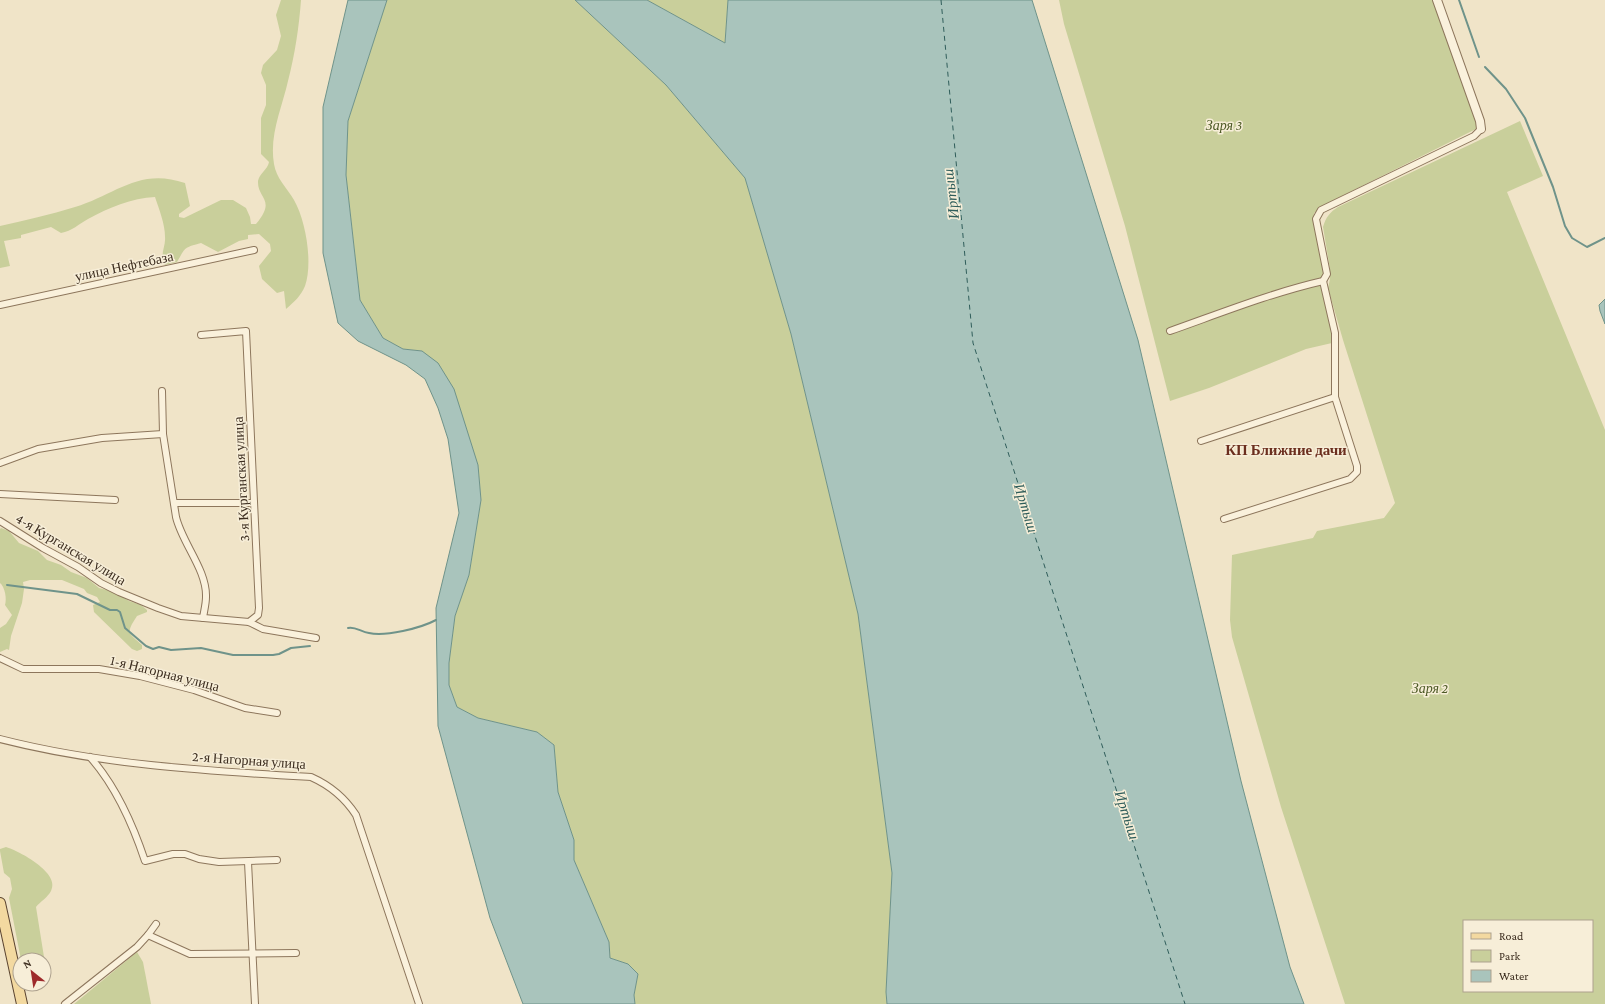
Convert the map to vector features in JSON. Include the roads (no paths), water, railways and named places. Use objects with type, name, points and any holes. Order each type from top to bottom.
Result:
[{"type":"main road","points":[[0,903],[22,1004]]},
{"type":"street","points":[[1224,519],[1350,479],[1357,472],[1357,466],[1335,397],[1335,333],[1323,281],[1327,274],[1316,219],[1321,210],[1474,136],[1481,129],[1480,121],[1437,0]]},
{"type":"street","name":"улица Нефтебаза","points":[[0,305],[254,250]]},
{"type":"street","points":[[1170,331],[1301,285],[1323,281]]},
{"type":"street","name":"3-я Курганская улица","points":[[200,334],[246,331],[259,608],[258,615],[249,622]]},
{"type":"street","points":[[162,391],[163,434],[178,527],[204,581],[206,596],[203,618]]},
{"type":"street","points":[[1201,441],[1335,397]]},
{"type":"street","points":[[0,463],[38,449],[102,438],[163,434]]},
{"type":"street","points":[[0,494],[115,500]]},
{"type":"street","points":[[174,503],[254,503]]},
{"type":"street","name":"4-я Курганская улица","points":[[0,521],[119,592],[181,616],[249,622],[263,629],[316,638]]},
{"type":"street","name":"1-я Нагорная улица","points":[[0,658],[29,669],[99,669],[140,676],[194,690],[245,708],[277,713]]},
{"type":"street","name":"2-я Нагорная улица","points":[[0,739],[90,757],[214,772],[311,777],[328,786],[350,806],[356,815],[418,1004]]},
{"type":"street","points":[[90,757],[102,771],[110,784],[140,845],[145,861],[179,854],[219,862],[276,860]]},
{"type":"street","points":[[248,862],[255,1004]]},
{"type":"street","points":[[65,1004],[136,947],[156,924]]},
{"type":"street","points":[[148,935],[190,954],[296,953]]},
{"type":"water","points":[[348,0],[387,0],[348,121],[346,175],[360,300],[383,338],[403,349],[422,351],[438,363],[454,389],[478,465],[481,500],[469,575],[455,616],[449,663],[449,685],[457,707],[478,718],[537,732],[554,745],[558,792],[574,840],[574,860],[609,942],[610,958],[628,964],[638,974],[634,995],[635,1004],[523,1004],[490,918],[438,726],[436,608],[459,513],[448,439],[438,408],[425,379],[406,365],[358,341],[338,323],[323,253],[323,107]]},
{"type":"water","name":"Иртыш","points":[[575,0],[647,0],[725,43],[728,0],[1032,0],[1138,340],[1241,781],[1290,967],[1304,1004],[887,1004],[886,992],[892,873],[858,614],[791,334],[745,178],[666,85]]},
{"type":"water","points":[[1605,299],[1605,324],[1599,305]]},
{"type":"waterway","points":[[1459,0],[1479,57]]},
{"type":"waterway","points":[[1485,67],[1506,89],[1525,118],[1553,187],[1565,226],[1572,238],[1587,247],[1605,238]]},
{"type":"waterway","points":[[7,585],[77,594],[110,610],[117,610],[120,612],[125,628],[146,646],[153,649],[159,647],[171,650],[201,648],[233,655],[273,655],[279,654],[291,648],[310,646]]},
{"type":"waterway","points":[[348,628],[353,628],[363,632],[384,634],[412,629],[436,620]]},
{"type":"district","name":"КП Ближние дачи","points":[[1286,450]]},
{"type":"park label","name":"Заря 3","points":[[1224,125]]},
{"type":"park label","name":"Заря 2","points":[[1430,688]]}]
